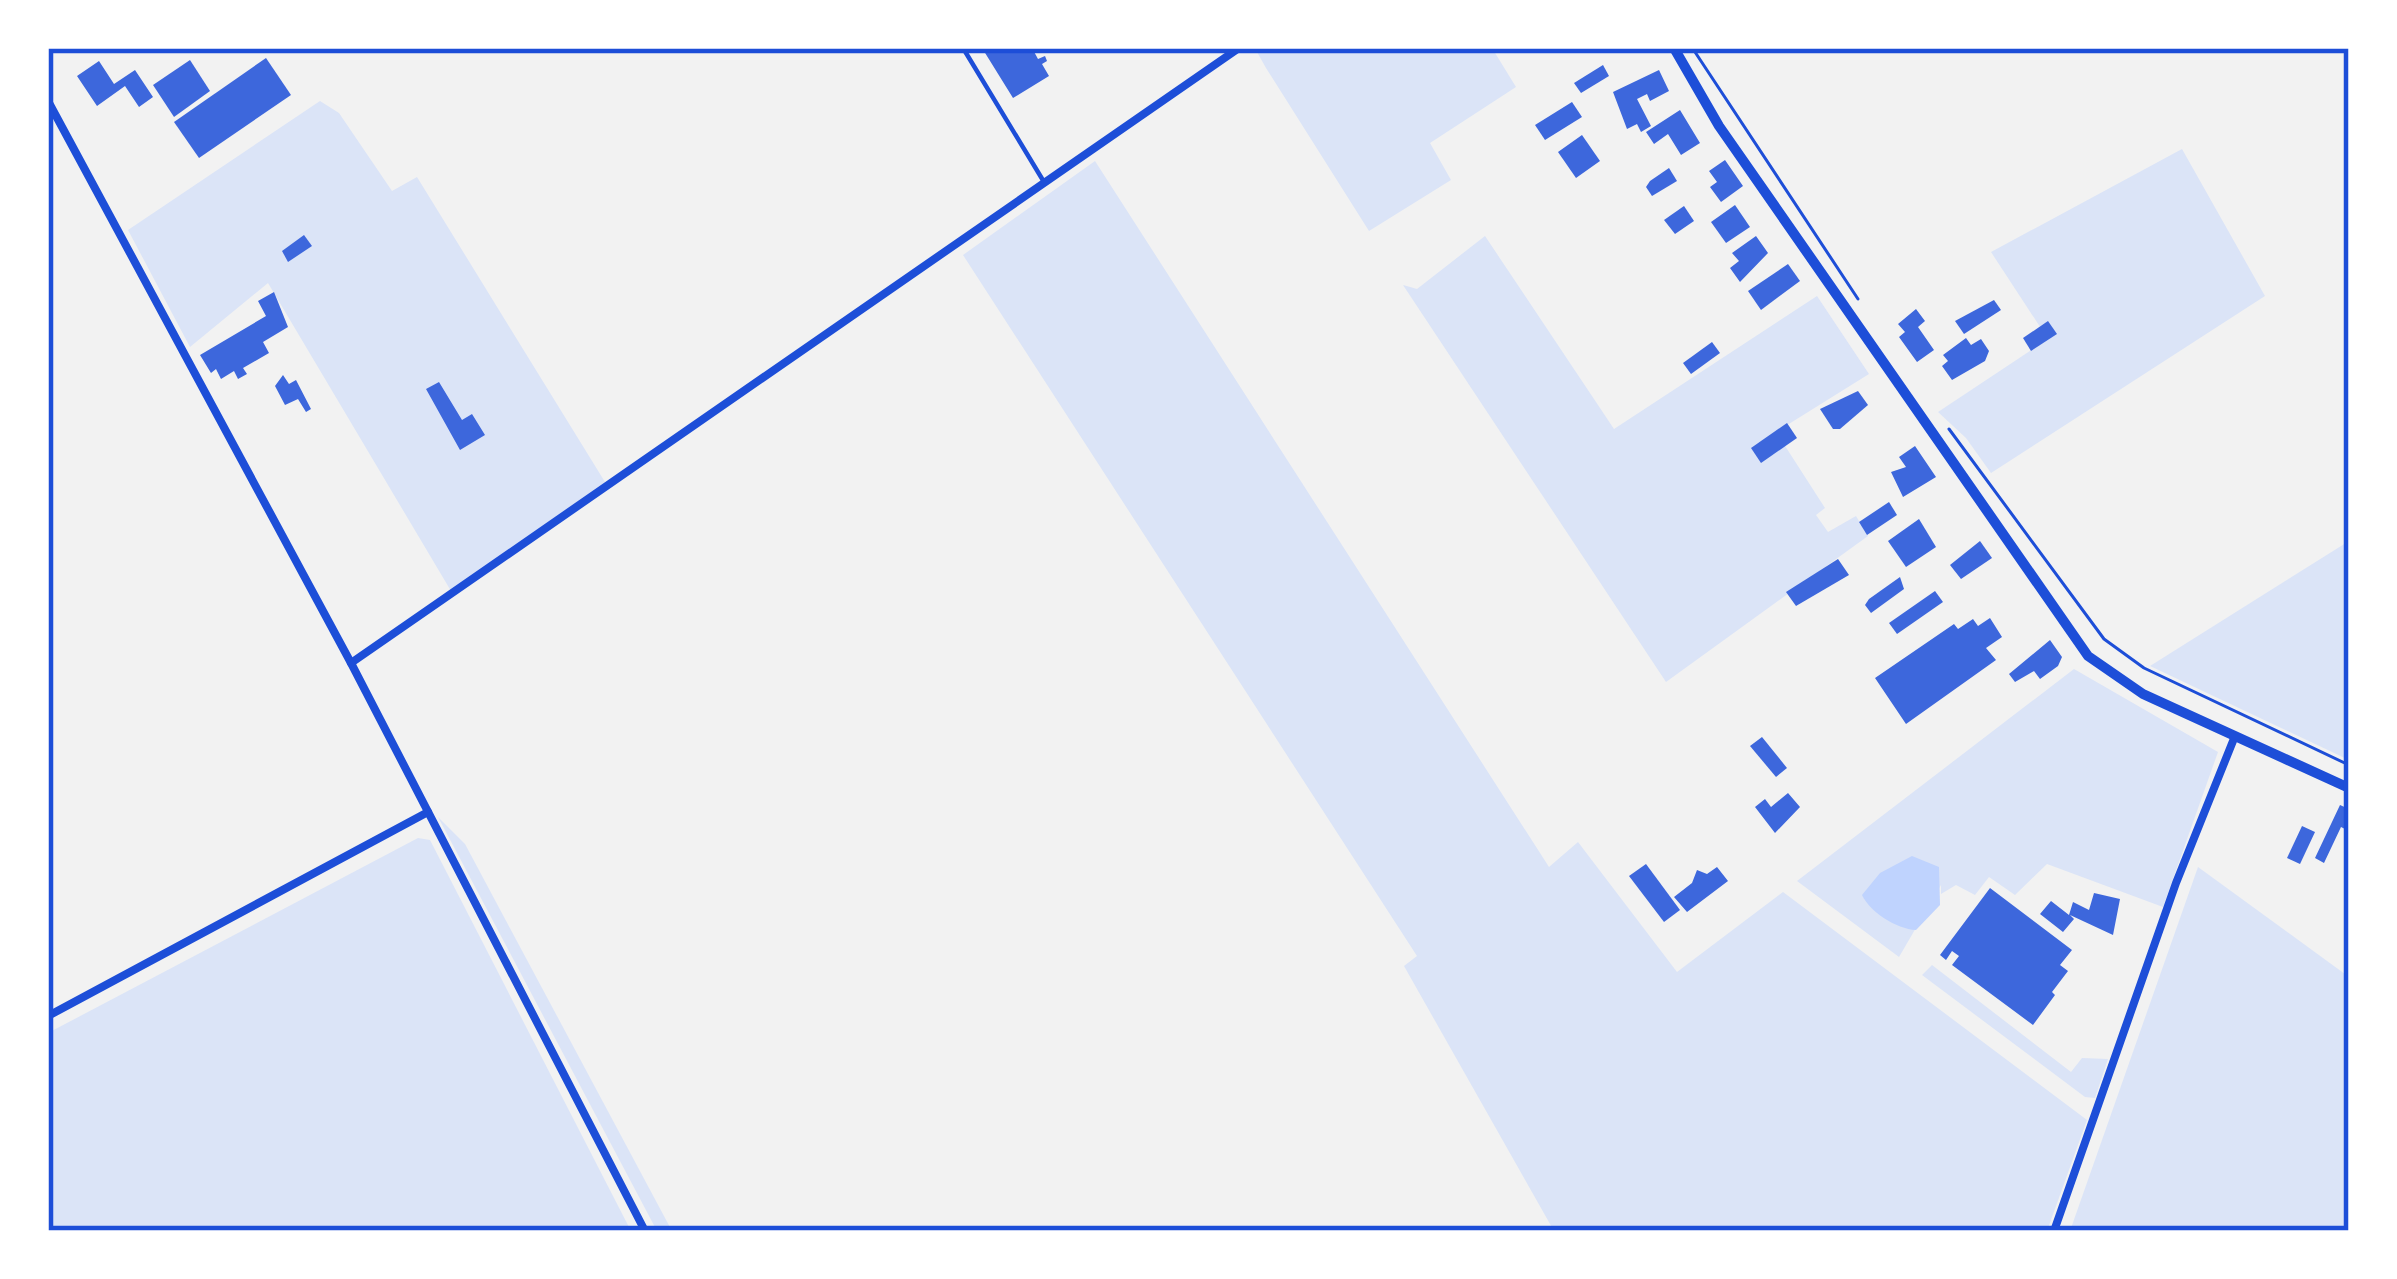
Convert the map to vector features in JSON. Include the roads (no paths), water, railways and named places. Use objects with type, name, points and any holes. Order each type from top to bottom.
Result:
[{"type":"street","points":[[351,664],[1240,48]]},
{"type":"street","points":[[1674,48],[1719,126],[2074,640],[2120,681],[2349,788]]},
{"type":"street","points":[[48,101],[351,664],[645,1231]]},
{"type":"street","points":[[2054,1231],[2176,883],[2235,736]]},
{"type":"street","points":[[48,1016],[428,812]]},
{"type":"lane","points":[[963,48],[1044,182]]},
{"type":"water","points":[[1912,856],[1939,867],[1940,905],[1916,930],[1884,918],[1862,895],[1880,873]]}]
